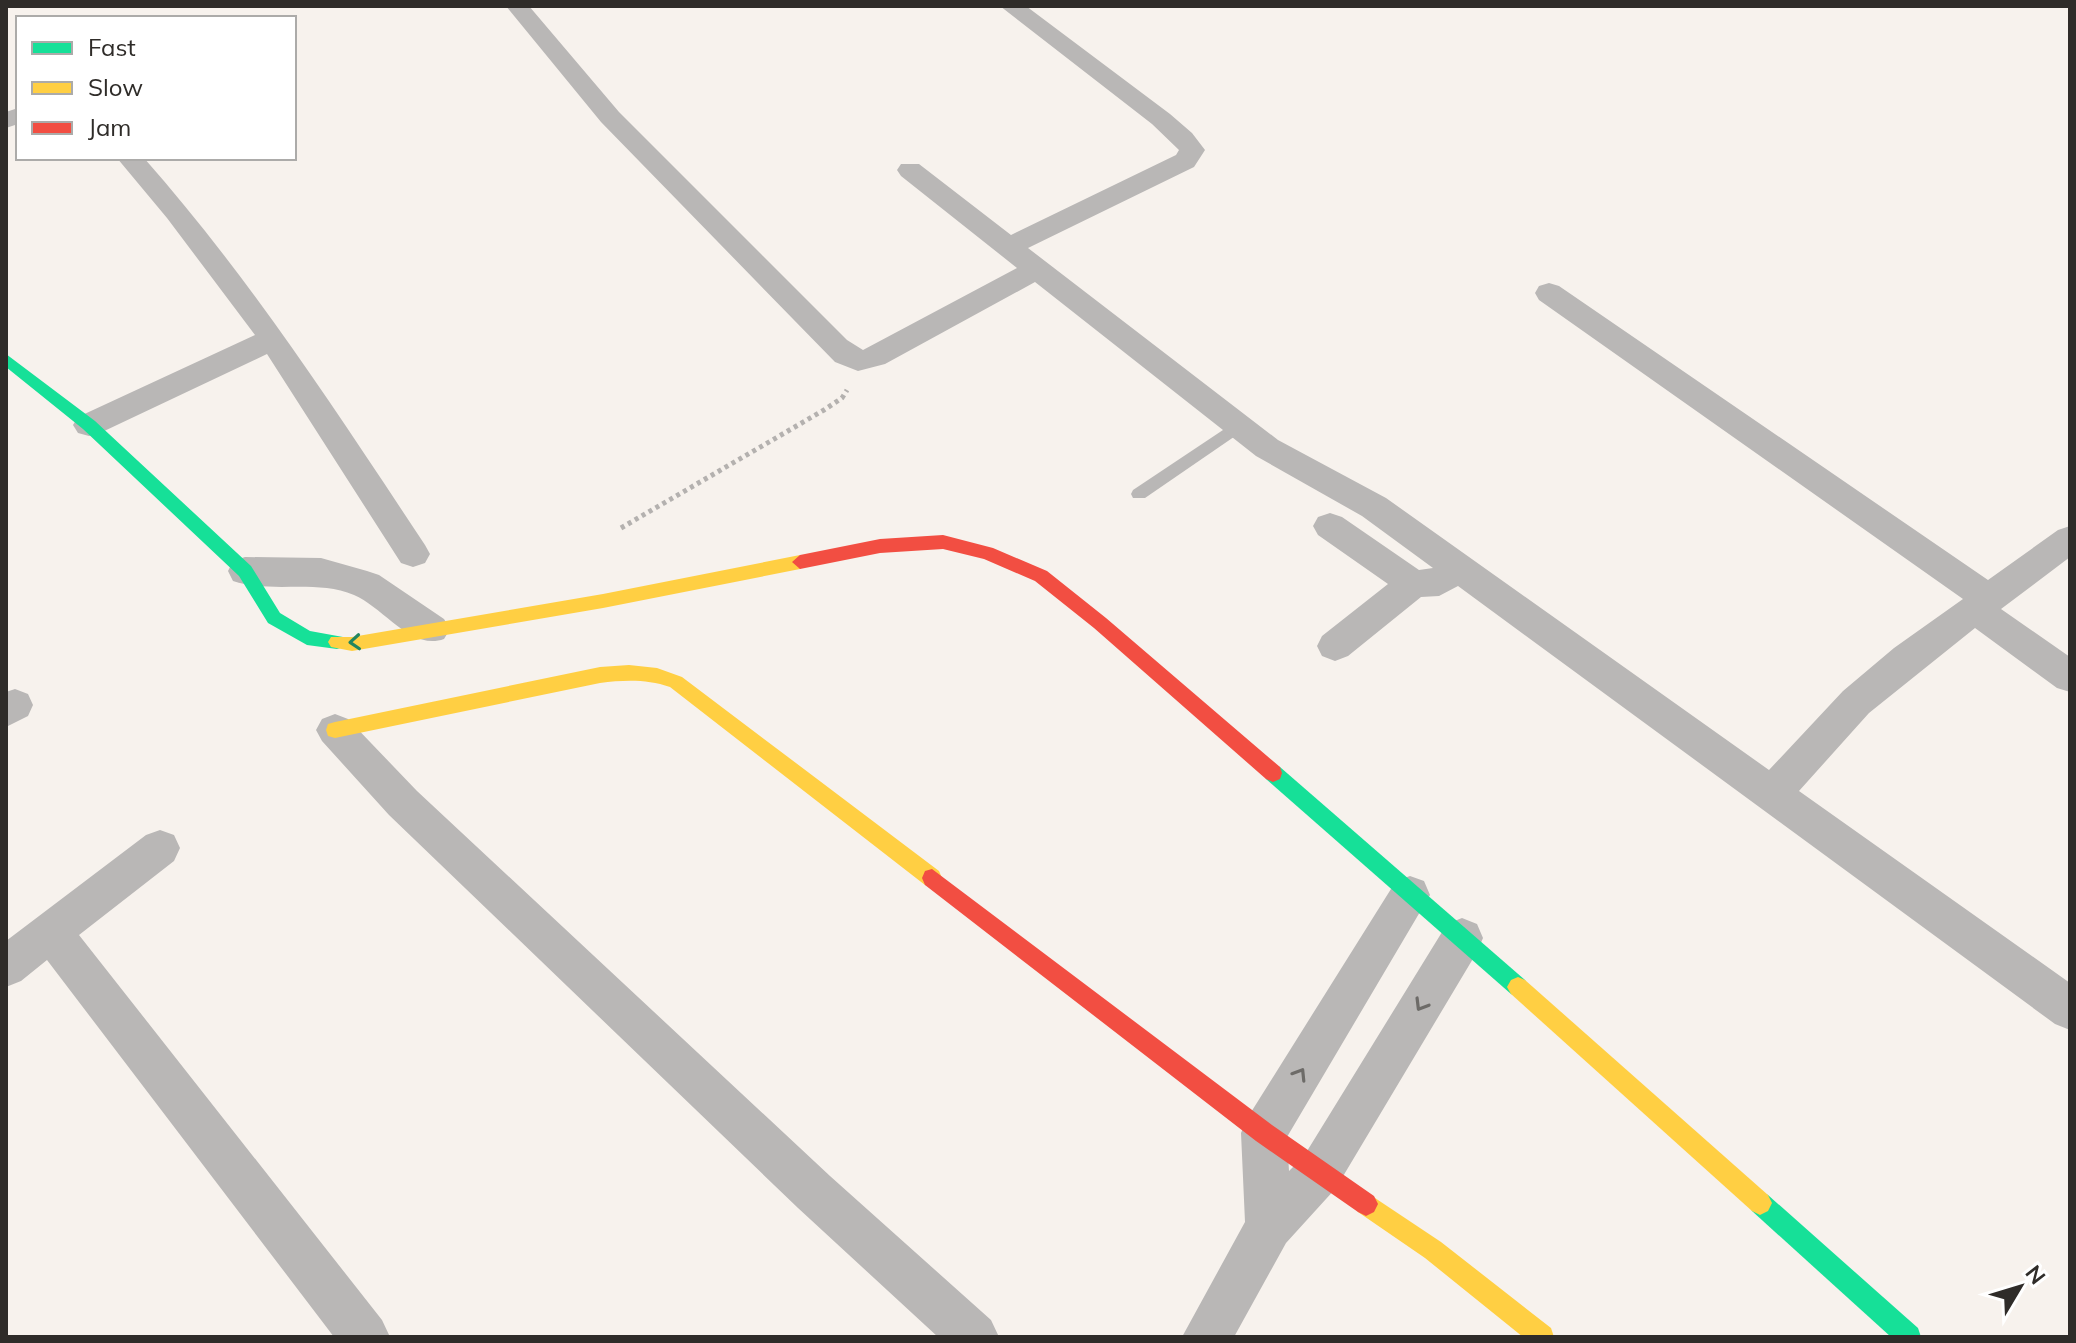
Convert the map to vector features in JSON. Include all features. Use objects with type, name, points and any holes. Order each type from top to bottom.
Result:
[{"type":"street","points":[[517,6],[610,117],[846,355],[863,362],[1039,268]]},
{"type":"street","points":[[1010,246],[1185,161],[1192,150],[1161,119],[1011,6]]},
{"type":"street","points":[[132,160],[177,212],[273,339],[413,554]]},
{"type":"street","points":[[910,170],[1238,426],[1292,464],[1344,488],[1374,507],[2070,1009]]},
{"type":"street","points":[[1549,293],[1982,604],[2070,677]]},
{"type":"street","points":[[89,425],[273,339]]},
{"type":"street","points":[[6,359],[89,425],[245,571],[274,618],[307,638],[352,644],[603,601],[880,546],[943,542],[987,553],[1041,576],[1100,623],[1462,938],[1909,1337]]},
{"type":"street","points":[[1330,526],[1413,584],[1428,586],[1458,568]]},
{"type":"street","points":[[1771,795],[1856,702],[1907,659],[2070,539]]},
{"type":"street","points":[[245,571],[321,572],[367,585],[432,629]]},
{"type":"street","points":[[1335,646],[1413,584]]},
{"type":"street","points":[[335,730],[600,675],[636,671],[657,673],[676,682],[1264,1133],[1433,1250],[1542,1337]]},
{"type":"street","points":[[335,730],[449,846],[814,1192],[974,1337]]},
{"type":"street","points":[[6,966],[160,848]]},
{"type":"street","points":[[1269,1226],[1264,1133],[1410,895]]},
{"type":"street","points":[[51,932],[365,1337]]},
{"type":"street","points":[[1207,1337],[1269,1226],[1320,1172],[1462,938]]},
{"type":"lane","points":[[1139,494],[1238,426]]},
{"type":"path","points":[[621,528],[842,398],[863,362]]},
{"type":"traffic: fast","points":[[6,359],[89,425],[245,571],[274,618],[307,638],[337,642]]},
{"type":"traffic: fast","points":[[1273,773],[1518,987]]},
{"type":"traffic: fast","points":[[1760,1203],[1909,1337]]},
{"type":"traffic: slow","points":[[337,642],[352,644],[603,601],[800,562]]},
{"type":"traffic: slow","points":[[335,730],[600,675],[629,673],[657,676],[676,682],[932,878]]},
{"type":"traffic: slow","points":[[1518,987],[1760,1203]]},
{"type":"traffic: slow","points":[[1366,1204],[1433,1250],[1542,1337]]},
{"type":"traffic: jam","points":[[800,562],[880,546],[943,542],[987,553],[1041,576],[1273,773]]},
{"type":"traffic: jam","points":[[932,878],[1264,1133],[1366,1204]]}]
